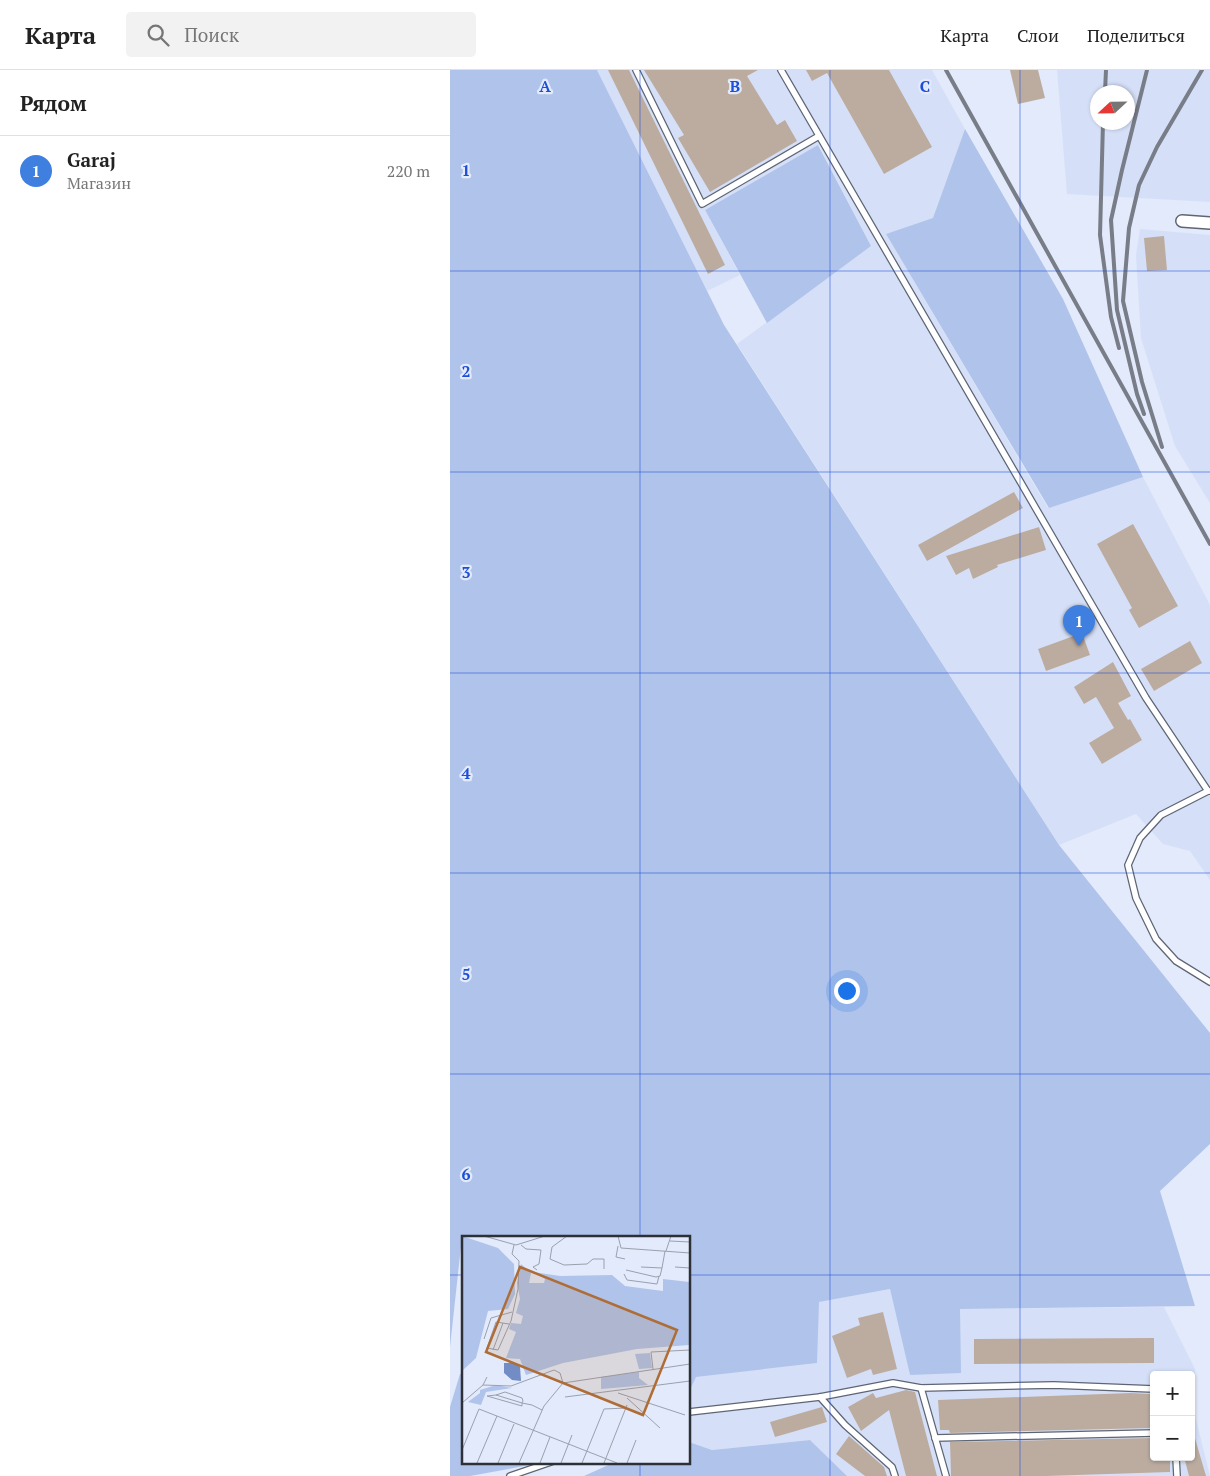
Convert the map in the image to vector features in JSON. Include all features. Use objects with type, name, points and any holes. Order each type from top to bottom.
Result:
[{"type":"street","points":[[1182,221],[1210,225]]},
{"type":"lane","points":[[636,70],[702,204],[819,136]]},
{"type":"lane","points":[[781,70],[1146,698],[1209,791],[1161,815],[1140,838],[1128,865],[1136,898],[1156,939],[1176,961],[1210,982]]},
{"type":"lane","points":[[690,1412],[820,1396],[893,1383],[921,1388],[1054,1385],[1150,1389]]},
{"type":"lane","points":[[921,1388],[946,1476]]},
{"type":"lane","points":[[820,1396],[845,1425],[892,1467],[895,1476]]},
{"type":"lane","points":[[935,1438],[1150,1433]]},
{"type":"lane","points":[[1176,1461],[1176,1476]]},
{"type":"lane","points":[[510,1476],[545,1464]]},
{"type":"shaded area","points":[[450,70],[597,70],[724,325],[1059,845],[1210,1033],[1210,1144],[1160,1191],[1195,1306],[960,1309],[961,1373],[910,1375],[890,1289],[819,1302],[817,1363],[696,1377],[690,1390],[690,1236],[462,1236],[450,1347]]},
{"type":"shaded area","points":[[597,70],[932,70],[965,129],[933,219],[886,234],[1048,508],[1143,477],[1210,605],[1210,880],[1190,851],[1163,844],[1136,814],[1059,845],[737,344],[871,246],[819,145],[705,210],[740,275],[707,291]]},
{"type":"shaded area","points":[[1057,70],[1210,70],[1210,202],[1067,194]]},
{"type":"shaded area","points":[[965,129],[1063,299],[1143,477],[1049,508],[886,234],[933,218]]},
{"type":"shaded area","points":[[818,145],[871,246],[767,323],[705,210]]},
{"type":"shaded area","points":[[1140,229],[1210,235],[1210,503],[1175,446],[1141,338],[1136,255]]},
{"type":"shaded area","points":[[890,1289],[910,1375],[960,1309],[1164,1307],[1195,1371],[1150,1371],[1150,1461],[1195,1461],[1195,1415],[1210,1476],[847,1476],[810,1440],[712,1450],[690,1442],[690,1390],[695,1377],[816,1363],[818,1302]]},
{"type":"shaded area","points":[[460,1374],[462,1374],[462,1464],[535,1464],[470,1476],[450,1476],[450,1407]]},
{"type":"shaded area","points":[[810,1440],[847,1476],[584,1476],[611,1464],[690,1464],[690,1442],[712,1450]]},
{"type":"building","points":[[608,70],[629,70],[725,265],[708,274]]},
{"type":"building","points":[[644,70],[758,70],[747,76],[777,125],[785,120],[797,141],[710,192],[678,138],[684,135]]},
{"type":"building","points":[[806,70],[889,70],[932,147],[884,174],[827,73],[812,81]]},
{"type":"building","points":[[1010,70],[1038,70],[1045,98],[1018,104]]},
{"type":"building","points":[[1164,236],[1167,270],[1147,271],[1144,238]]},
{"type":"building","points":[[1014,492],[1023,508],[927,561],[918,545]]},
{"type":"building","points":[[1133,524],[1178,606],[1139,628],[1129,610],[1132,608],[1097,544]]},
{"type":"building","points":[[1039,527],[1046,550],[997,565],[998,567],[973,579],[969,568],[956,575],[946,556]]},
{"type":"building","points":[[1082,633],[1090,655],[1046,671],[1038,649]]},
{"type":"building","points":[[1190,641],[1202,663],[1154,691],[1141,669]]},
{"type":"building","points":[[1113,662],[1131,696],[1118,703],[1142,740],[1102,764],[1089,743],[1114,728],[1096,697],[1084,704],[1074,687]]},
{"type":"building","points":[[883,1312],[897,1369],[873,1375],[871,1369],[847,1378],[832,1336],[860,1325],[858,1318]]},
{"type":"building","points":[[1154,1338],[1154,1363],[974,1364],[974,1339]]},
{"type":"building","points":[[906,1390],[915,1392],[937,1476],[906,1476],[889,1410],[861,1431],[848,1407],[873,1393],[876,1398]]},
{"type":"building","points":[[1150,1394],[1150,1428],[950,1433],[949,1430],[940,1430],[938,1400]]},
{"type":"building","points":[[822,1407],[827,1422],[775,1437],[770,1422]]},
{"type":"building","points":[[849,1436],[884,1467],[887,1476],[865,1476],[836,1454]]},
{"type":"building","points":[[1150,1438],[1150,1461],[1170,1461],[1170,1472],[1046,1476],[951,1476],[950,1442]]},
{"type":"building","points":[[1195,1438],[1206,1476],[1189,1476],[1185,1461],[1195,1461]]},
{"type":"railway","points":[[946,70],[1210,544]]},
{"type":"railway","points":[[1105,85],[1106,70]]},
{"type":"railway","points":[[1144,414],[1137,394],[1117,310],[1111,220],[1147,70]]},
{"type":"railway","points":[[1162,447],[1142,382],[1123,301],[1129,228],[1139,185],[1157,147],[1202,70]]},
{"type":"railway","points":[[1103,130],[1100,235],[1111,317],[1119,348]]},
{"type":"place","name":"Garaj","points":[[1079,646]]}]
